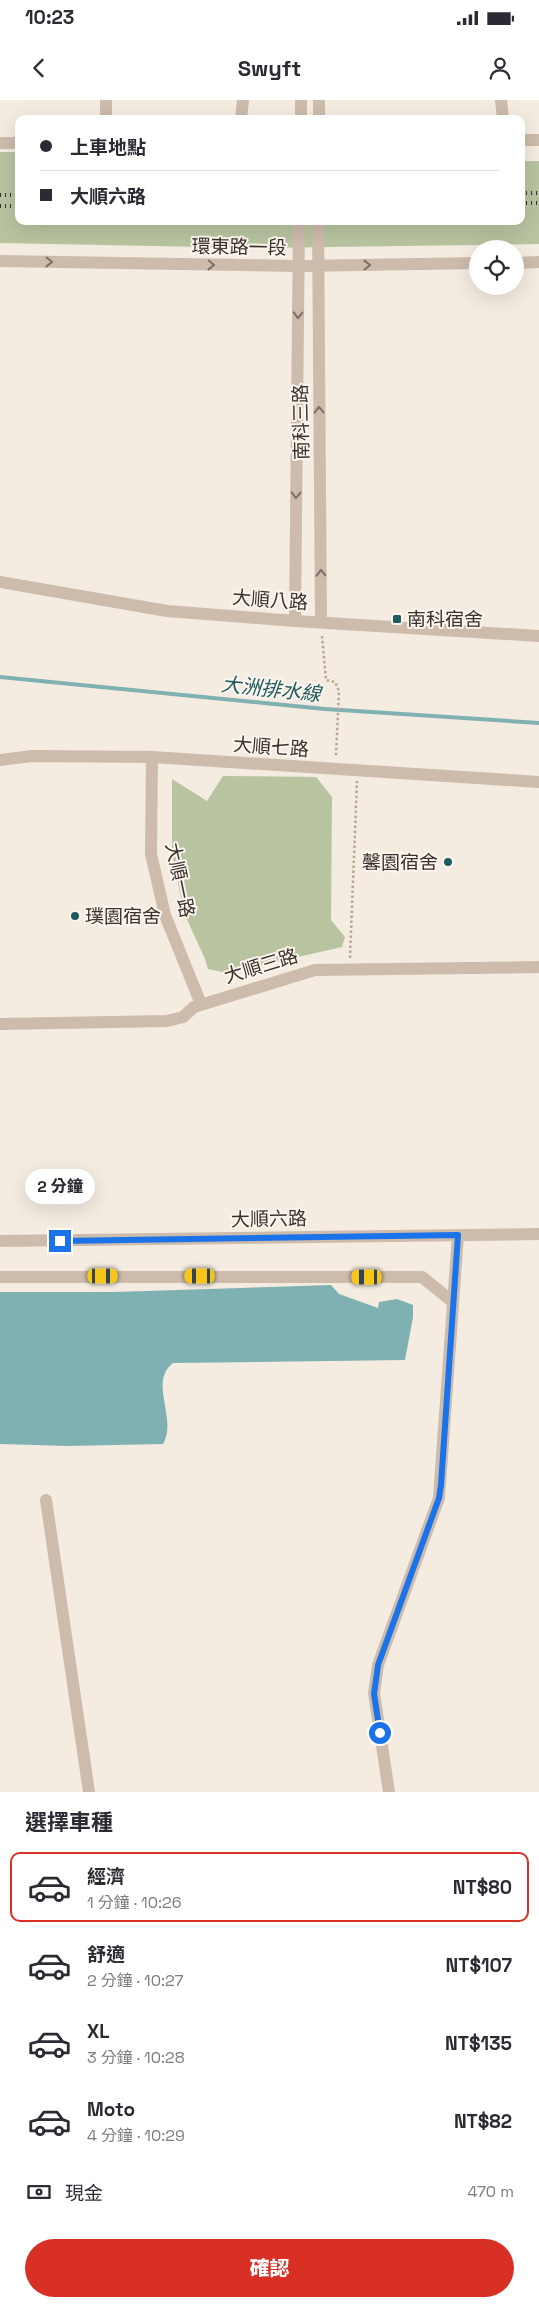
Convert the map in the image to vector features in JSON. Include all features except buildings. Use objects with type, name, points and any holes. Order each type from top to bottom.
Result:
[{"type":"street","points":[[106,100],[106,115]]},
{"type":"street","points":[[242,115],[244,100]]},
{"type":"street","points":[[301,100],[301,115]]},
{"type":"street","points":[[319,100],[319,115]]},
{"type":"street","points":[[501,100],[503,115]]},
{"type":"street","points":[[525,140],[539,140]]},
{"type":"street","points":[[0,143],[15,143]]},
{"type":"street","name":"南科三路","points":[[295,621],[299,225]]},
{"type":"street","name":"南科三路","points":[[318,225],[321,622]]},
{"type":"street","name":"環東路一段","points":[[0,261],[299,266],[469,263]]},
{"type":"street","points":[[524,262],[539,262]]},
{"type":"street","name":"大順八路","points":[[0,582],[167,610],[295,621],[539,636]]},
{"type":"street","name":"大順七路","points":[[0,760],[32,756],[152,757],[357,772],[539,782]]},
{"type":"street","name":"大順一路","points":[[152,757],[151,854],[165,916],[201,1004]]},
{"type":"street","name":"大順三路","points":[[0,1024],[166,1021],[183,1017],[194,1006],[315,970],[539,967]]},
{"type":"street","name":"大順六路","points":[[0,1241],[539,1234]]},
{"type":"street","points":[[388,1792],[374,1694],[378,1665],[439,1498],[458,1235]]},
{"type":"street","points":[[0,1277],[65,1275],[422,1277],[453,1302]]},
{"type":"street","points":[[46,1500],[89,1792]]},
{"type":"path","points":[[321,622],[326,680],[335,682],[339,691],[336,757]]},
{"type":"path","points":[[350,970],[357,772]]},
{"type":"green space","points":[[0,152],[15,152],[15,225],[525,225],[525,161],[539,161],[539,244],[524,244],[524,240],[469,240],[469,245],[258,248],[0,243]]},
{"type":"green space","points":[[223,776],[316,777],[332,797],[331,920],[345,937],[342,947],[227,973],[208,969],[185,915],[172,856],[172,779],[207,801]]},
{"type":"water","points":[[331,1285],[339,1294],[378,1308],[379,1302],[397,1299],[413,1305],[413,1317],[405,1360],[173,1363],[166,1371],[163,1380],[167,1434],[163,1444],[68,1446],[0,1444],[0,1292],[114,1292]]},
{"type":"waterway","name":"大洲排水線","points":[[0,677],[325,709],[539,723]]},
{"type":"railway","points":[[525,193],[539,193]]},
{"type":"railway","points":[[0,195],[15,195]]},
{"type":"railway","points":[[525,203],[539,203]]},
{"type":"railway","points":[[0,206],[15,206]]},
{"type":"place","name":"南科宿舍","points":[[397,619]]},
{"type":"place","name":"馨園宿舍","points":[[448,862]]},
{"type":"place","name":"璞園宿舍","points":[[75,916]]},
{"type":"route","points":[[60,1241],[458,1235],[439,1498],[378,1665],[374,1694],[380,1733]]}]
